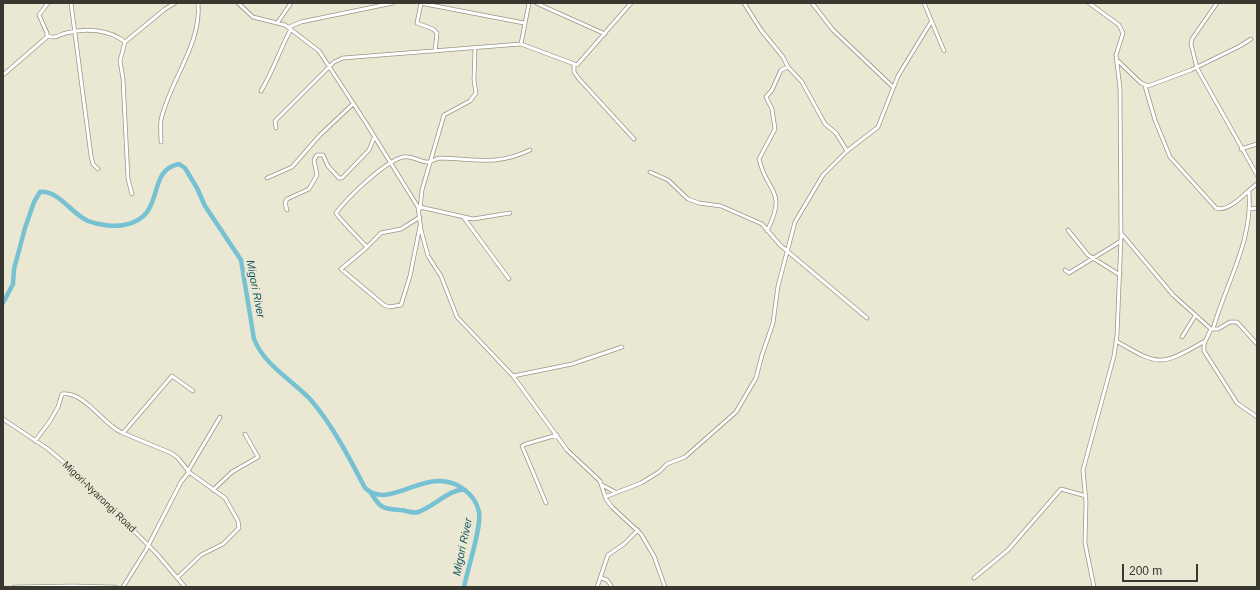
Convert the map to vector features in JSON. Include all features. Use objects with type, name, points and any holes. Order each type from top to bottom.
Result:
[{"type":"street","points":[[48,3],[39,15],[48,36],[54,38],[75,31],[112,34],[125,42]]},
{"type":"street","points":[[71,3],[91,156],[93,164],[98,169]]},
{"type":"street","points":[[132,194],[128,179],[123,79],[120,64],[125,42],[165,9],[176,3]]},
{"type":"street","points":[[161,142],[161,121],[183,68],[193,37],[199,14],[198,3]]},
{"type":"street","points":[[238,3],[253,17],[278,22],[290,28],[316,48],[330,67],[414,200],[419,212],[420,217],[420,225],[410,276],[402,302],[398,306],[389,307],[384,305],[341,269],[382,232],[401,229],[420,217]]},
{"type":"street","points":[[278,22],[291,3]]},
{"type":"street","points":[[261,91],[270,76],[290,28],[301,22],[393,3]]},
{"type":"street","points":[[435,51],[436,33],[433,29],[417,23],[420,3],[524,23]]},
{"type":"street","points":[[521,44],[529,3]]},
{"type":"street","points":[[536,3],[605,34]]},
{"type":"street","points":[[548,8],[549,3]]},
{"type":"street","points":[[276,128],[275,122],[330,67],[343,58],[521,44],[563,58],[574,64],[579,64],[631,3]]},
{"type":"street","points":[[744,3],[761,30],[783,57],[788,67],[800,79],[825,124],[836,133],[847,151]]},
{"type":"street","points":[[812,3],[833,30],[893,87]]},
{"type":"street","points":[[924,3],[944,52]]},
{"type":"street","points":[[1089,3],[1122,28],[1123,36],[1117,49],[1120,88],[1121,241],[1116,341],[1110,370],[1084,466],[1086,496],[1085,543],[1094,587]]},
{"type":"street","points":[[1217,3],[1192,39],[1197,67],[1241,149],[1257,175]]},
{"type":"street","points":[[605,497],[641,483],[659,472],[668,463],[686,457],[736,412],[756,378],[773,323],[777,290],[795,222],[814,187],[825,173],[847,151],[878,127],[893,87],[932,22]]},
{"type":"street","points":[[3,76],[48,36]]},
{"type":"street","points":[[1145,86],[1197,67],[1251,39]]},
{"type":"street","points":[[419,212],[422,190],[444,116],[470,101],[476,94],[474,80],[475,48]]},
{"type":"street","points":[[1117,59],[1126,70],[1145,86],[1155,120],[1170,157],[1216,208],[1221,209],[1233,203],[1249,192],[1257,184]]},
{"type":"street","points":[[574,64],[574,72],[579,79],[634,139]]},
{"type":"street","points":[[766,230],[777,204],[759,159],[775,129],[772,109],[766,97],[772,90],[781,70],[788,67]]},
{"type":"street","points":[[267,178],[292,167],[320,135],[353,104]]},
{"type":"street","points":[[287,210],[285,203],[287,199],[308,190],[316,178],[317,174],[314,160],[316,156],[319,154],[323,155],[335,175],[342,178],[369,150],[374,138]]},
{"type":"street","points":[[1241,149],[1257,144]]},
{"type":"street","points":[[367,247],[350,228],[338,219],[336,213],[360,188],[390,162],[405,156],[427,162],[438,158],[495,161],[513,158],[530,150]]},
{"type":"street","points":[[650,172],[665,178],[688,200],[721,206],[762,224],[787,251],[867,318]]},
{"type":"street","points":[[1249,192],[1250,209],[1242,251],[1212,329],[1206,340],[1204,351],[1218,369],[1232,395],[1243,408],[1257,417]]},
{"type":"street","points":[[420,207],[464,218],[481,219],[510,213]]},
{"type":"street","points":[[1250,209],[1257,208]]},
{"type":"street","points":[[464,218],[509,279]]},
{"type":"street","points":[[420,225],[428,256],[442,276],[457,317],[513,376],[567,450],[589,469],[602,485],[615,492]]},
{"type":"street","points":[[1068,230],[1085,252],[1120,275]]},
{"type":"street","points":[[1121,233],[1165,286],[1196,316],[1212,329],[1220,329],[1230,322],[1238,322],[1257,344]]},
{"type":"street","points":[[1065,270],[1069,273],[1073,272],[1092,258],[1121,241]]},
{"type":"street","points":[[1182,337],[1196,316]]},
{"type":"street","points":[[1116,341],[1143,355],[1162,360],[1170,359],[1206,340]]},
{"type":"street","points":[[513,376],[572,364],[622,347]]},
{"type":"street","points":[[124,433],[172,376],[192,391]]},
{"type":"street","points":[[35,441],[50,421],[58,407],[62,394],[64,394],[81,401],[113,428],[173,454],[188,472],[225,498],[237,519],[239,527],[224,544],[201,555],[177,578]]},
{"type":"street","points":[[123,587],[148,545],[179,485],[220,417]]},
{"type":"street","name":"Migori-Nyarongi Road","points":[[3,419],[58,457],[80,476],[148,545],[185,587]]},
{"type":"street","points":[[213,490],[232,472],[258,457],[245,434]]},
{"type":"street","points":[[546,503],[522,446],[557,435]]},
{"type":"street","points":[[602,485],[605,497],[612,507],[638,530],[654,556],[664,587]]},
{"type":"street","points":[[974,578],[990,567],[1008,550],[1061,489],[1086,496]]},
{"type":"street","points":[[597,587],[608,555],[624,544],[638,530]]},
{"type":"street","points":[[601,578],[607,580],[612,587]]},
{"type":"street","points":[[14,587],[116,587]]},
{"type":"waterway","name":"Migori River","points":[[3,303],[13,284],[14,269],[25,228],[34,202],[40,192],[53,194],[82,218],[88,221],[96,224],[116,226],[124,225],[138,220],[146,213],[152,204],[162,175],[168,168],[179,164],[185,168],[197,188],[205,206],[241,260],[254,339],[259,349],[279,372],[310,399],[326,419],[365,488],[375,494],[386,495],[435,481],[449,482],[462,488],[473,498],[478,508],[479,519],[464,587]]},
{"type":"waterway","points":[[371,493],[377,502],[383,507],[416,512],[424,510],[454,492],[465,490]]}]
